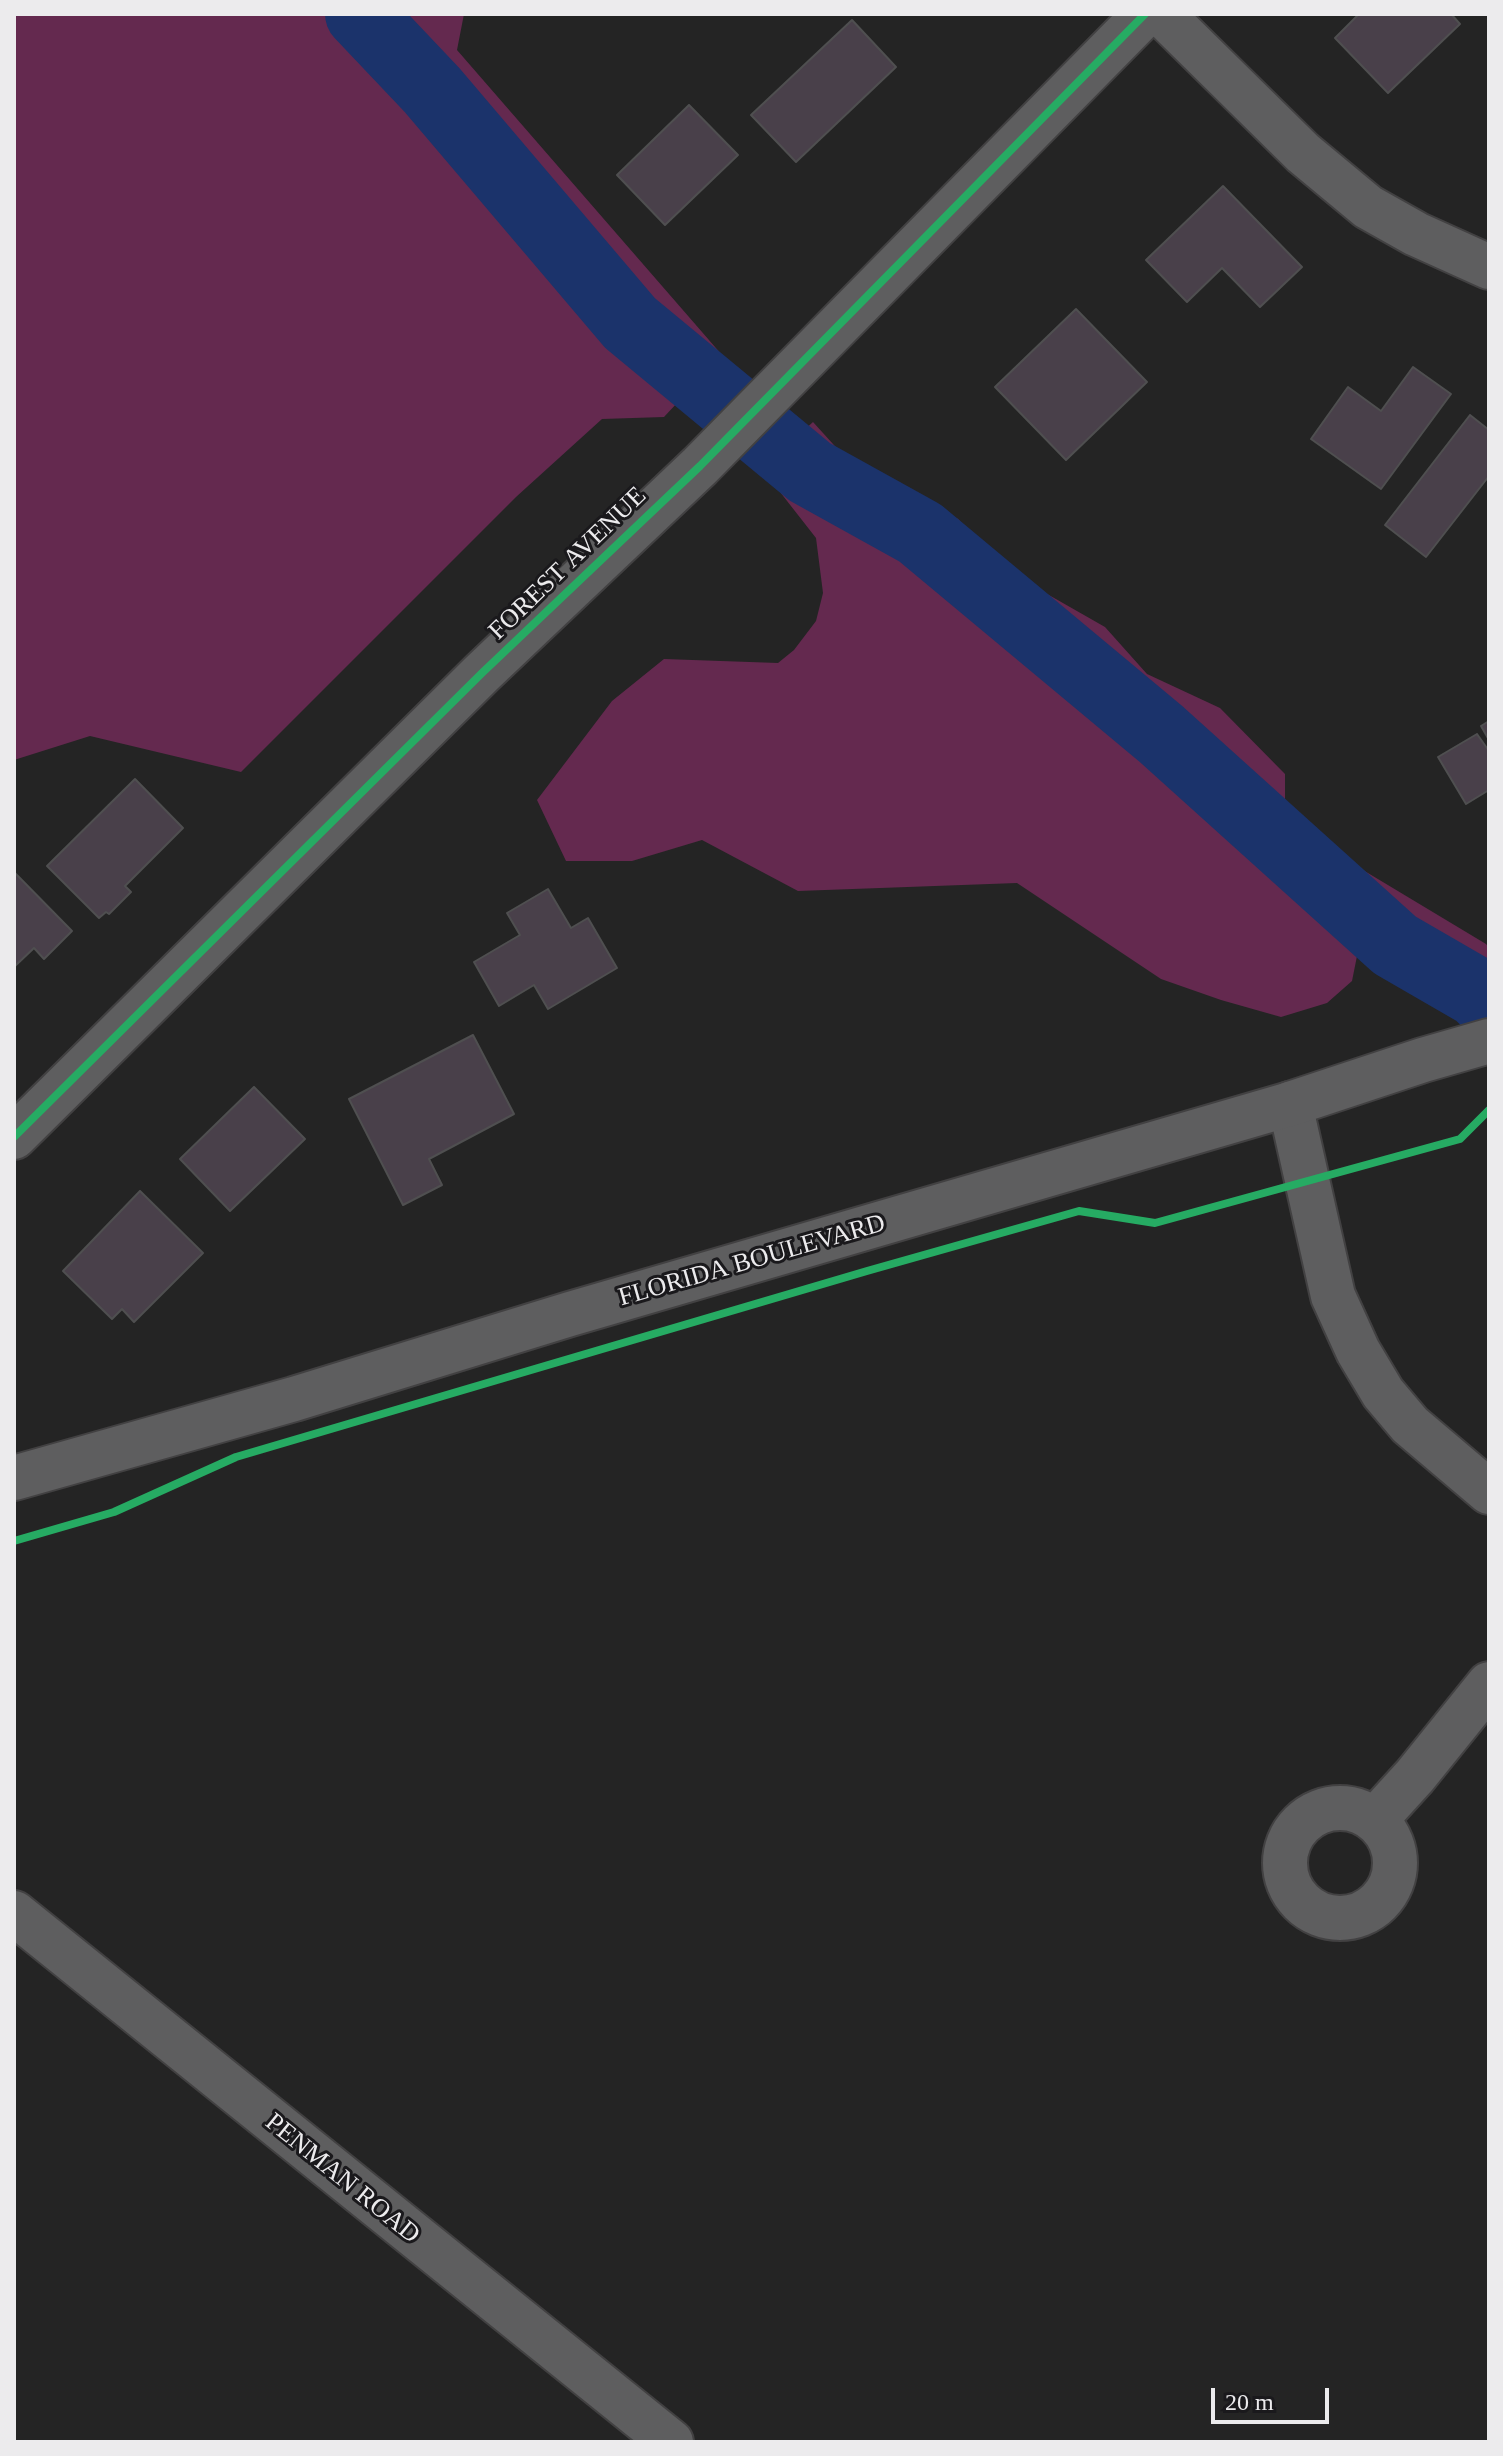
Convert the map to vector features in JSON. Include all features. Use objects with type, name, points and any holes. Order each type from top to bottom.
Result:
[{"type":"street","name":"FOREST AVENUE","points":[[14,1137],[482,673],[700,466],[1145,14]]},
{"type":"street","points":[[1162,14],[1303,153],[1368,207],[1416,234],[1489,267]]},
{"type":"street","name":"FLORIDA BOULEVARD","points":[[14,1478],[279,1403],[584,1310],[1290,1104],[1489,1041]]},
{"type":"street","points":[[1290,1104],[1333,1296],[1358,1351],[1383,1393],[1410,1425],[1489,1492]]},
{"type":"street","points":[[1375,1820],[1489,1684]]},
{"type":"street","name":"PENMAN ROAD","points":[[14,1913],[671,2442]]},
{"type":"shaded area","points":[[14,14],[464,14],[457,50],[722,355],[664,417],[602,419],[516,497],[241,772],[90,736],[14,760]]},
{"type":"shaded area","points":[[813,422],[873,488],[921,495],[958,519],[1012,574],[1105,627],[1147,674],[1220,708],[1285,774],[1285,799],[1313,840],[1486,944],[1489,948],[1489,997],[1444,1009],[1358,951],[1352,981],[1327,1003],[1281,1017],[1161,979],[1017,883],[798,891],[702,840],[632,861],[566,861],[537,800],[612,701],[664,659],[778,663],[794,650],[816,621],[823,593],[816,538],[762,469]]},
{"type":"building","points":[[1359,14],[1451,14],[1460,24],[1388,93],[1335,38]]},
{"type":"building","points":[[852,20],[896,67],[796,162],[751,115]]},
{"type":"building","points":[[689,105],[738,155],[665,225],[617,175]]},
{"type":"building","points":[[1223,186],[1302,267],[1260,307],[1222,268],[1187,302],[1146,260]]},
{"type":"building","points":[[1076,309],[1147,382],[1066,460],[995,387]]},
{"type":"building","points":[[1413,367],[1451,394],[1381,489],[1311,439],[1348,387],[1381,411]]},
{"type":"building","points":[[1470,415],[1489,430],[1489,476],[1426,557],[1385,525]]},
{"type":"building","points":[[1489,721],[1489,740],[1481,726]]},
{"type":"building","points":[[1477,734],[1489,751],[1489,790],[1466,804],[1438,757]]},
{"type":"building","points":[[135,779],[183,828],[125,886],[131,892],[109,914],[106,912],[99,918],[47,866]]},
{"type":"building","points":[[14,872],[72,931],[44,959],[34,948],[14,967]]},
{"type":"building","points":[[548,889],[571,928],[588,918],[617,968],[548,1009],[534,985],[499,1006],[474,962],[520,935],[507,913]]},
{"type":"building","points":[[473,1035],[514,1114],[429,1159],[442,1185],[403,1205],[349,1099]]},
{"type":"building","points":[[254,1087],[305,1139],[230,1211],[180,1159]]},
{"type":"building","points":[[140,1191],[203,1253],[134,1322],[122,1309],[112,1319],[63,1271]]},
{"type":"waterway","points":[[360,14],[432,90],[630,323],[810,472],[920,533],[1161,734],[1395,945],[1478,993],[1489,1004]]},
{"type":"cycle path","points":[[14,1137],[482,673],[700,466],[1145,14]]},
{"type":"cycle path","points":[[14,1541],[114,1512],[236,1457],[867,1271],[1079,1211],[1155,1223],[1460,1139],[1489,1110]]}]
